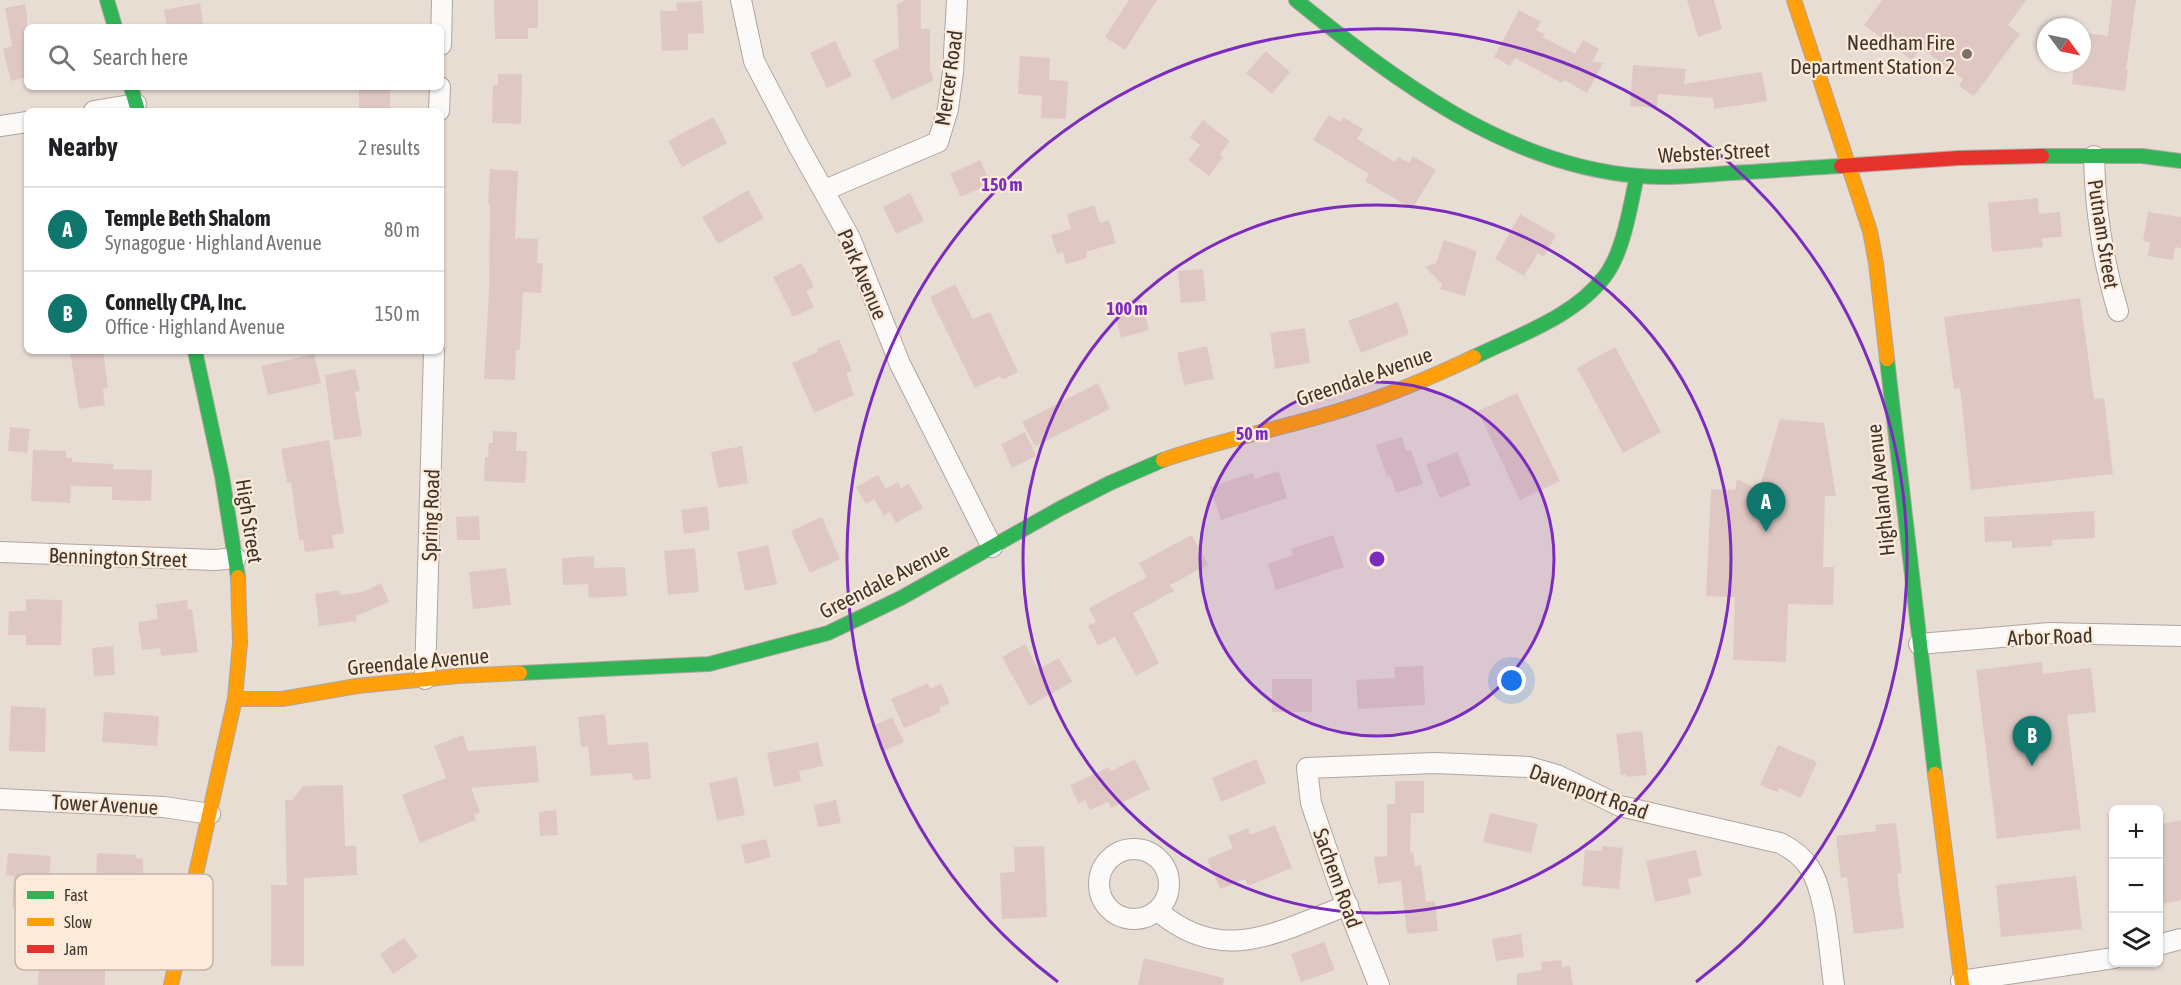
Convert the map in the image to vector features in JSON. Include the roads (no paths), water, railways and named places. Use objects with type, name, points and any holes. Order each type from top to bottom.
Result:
[{"type":"street","points":[[107,0],[114,24]]},
{"type":"street","points":[[441,24],[442,0]]},
{"type":"street","name":"Park Avenue","points":[[741,0],[754,61],[850,238],[900,364],[992,547]]},
{"type":"street","name":"Mercer Road","points":[[825,190],[938,142],[948,110],[953,72],[957,0]]},
{"type":"street","name":"Webster Street","points":[[1296,0],[1374,61],[1466,120],[1530,150],[1605,171],[1637,176],[1711,174],[1950,158],[2143,156],[2181,161]]},
{"type":"street","name":"Highland Avenue","points":[[1794,0],[1870,231],[1876,263],[1919,644],[1962,983]]},
{"type":"street","points":[[440,90],[440,108]]},
{"type":"street","points":[[106,108],[135,101]]},
{"type":"street","points":[[0,126],[24,122]]},
{"type":"street","name":"Putnam Street","points":[[2094,156],[2096,191],[2106,264],[2118,311]]},
{"type":"street","name":"Greendale Avenue","points":[[235,699],[282,699],[357,686],[425,679],[709,664],[828,633],[901,598],[1090,493],[1155,463],[1205,445],[1346,409],[1432,377],[1552,319],[1580,302],[1606,275],[1620,245],[1637,176]]},
{"type":"street","name":"High Street","points":[[196,354],[208,405],[236,558],[241,657],[235,699]]},
{"type":"street","name":"Spring Road","points":[[425,679],[434,354]]},
{"type":"street","name":"Bennington Street","points":[[0,552],[215,560],[236,558]]},
{"type":"street","name":"Arbor Road","points":[[1919,644],[2049,633],[2181,636]]},
{"type":"street","points":[[196,874],[235,699]]},
{"type":"street","name":"Davenport Road","points":[[1306,768],[1435,763],[1529,767],[1557,775],[1620,806],[1780,843],[1802,858],[1816,879],[1823,908],[1834,985]]},
{"type":"street","name":"Sachem Road","points":[[1306,768],[1311,803],[1379,985]]},
{"type":"street","name":"Tower Avenue","points":[[0,799],[164,807],[210,814]]},
{"type":"street","points":[[1158,911],[1187,931],[1217,940],[1240,942],[1270,934],[1348,905]]},
{"type":"street","points":[[2163,944],[2181,939]]},
{"type":"street","points":[[1962,983],[2109,959]]},
{"type":"street","points":[[171,985],[174,970]]},
{"type":"place","name":"Needham Fire Department Station 2","points":[[1967,54]]},
{"type":"place","name":"Temple Beth Shalom","points":[[1766,532]]},
{"type":"place","name":"Connelly CPA, Inc.","points":[[2032,766]]}]
